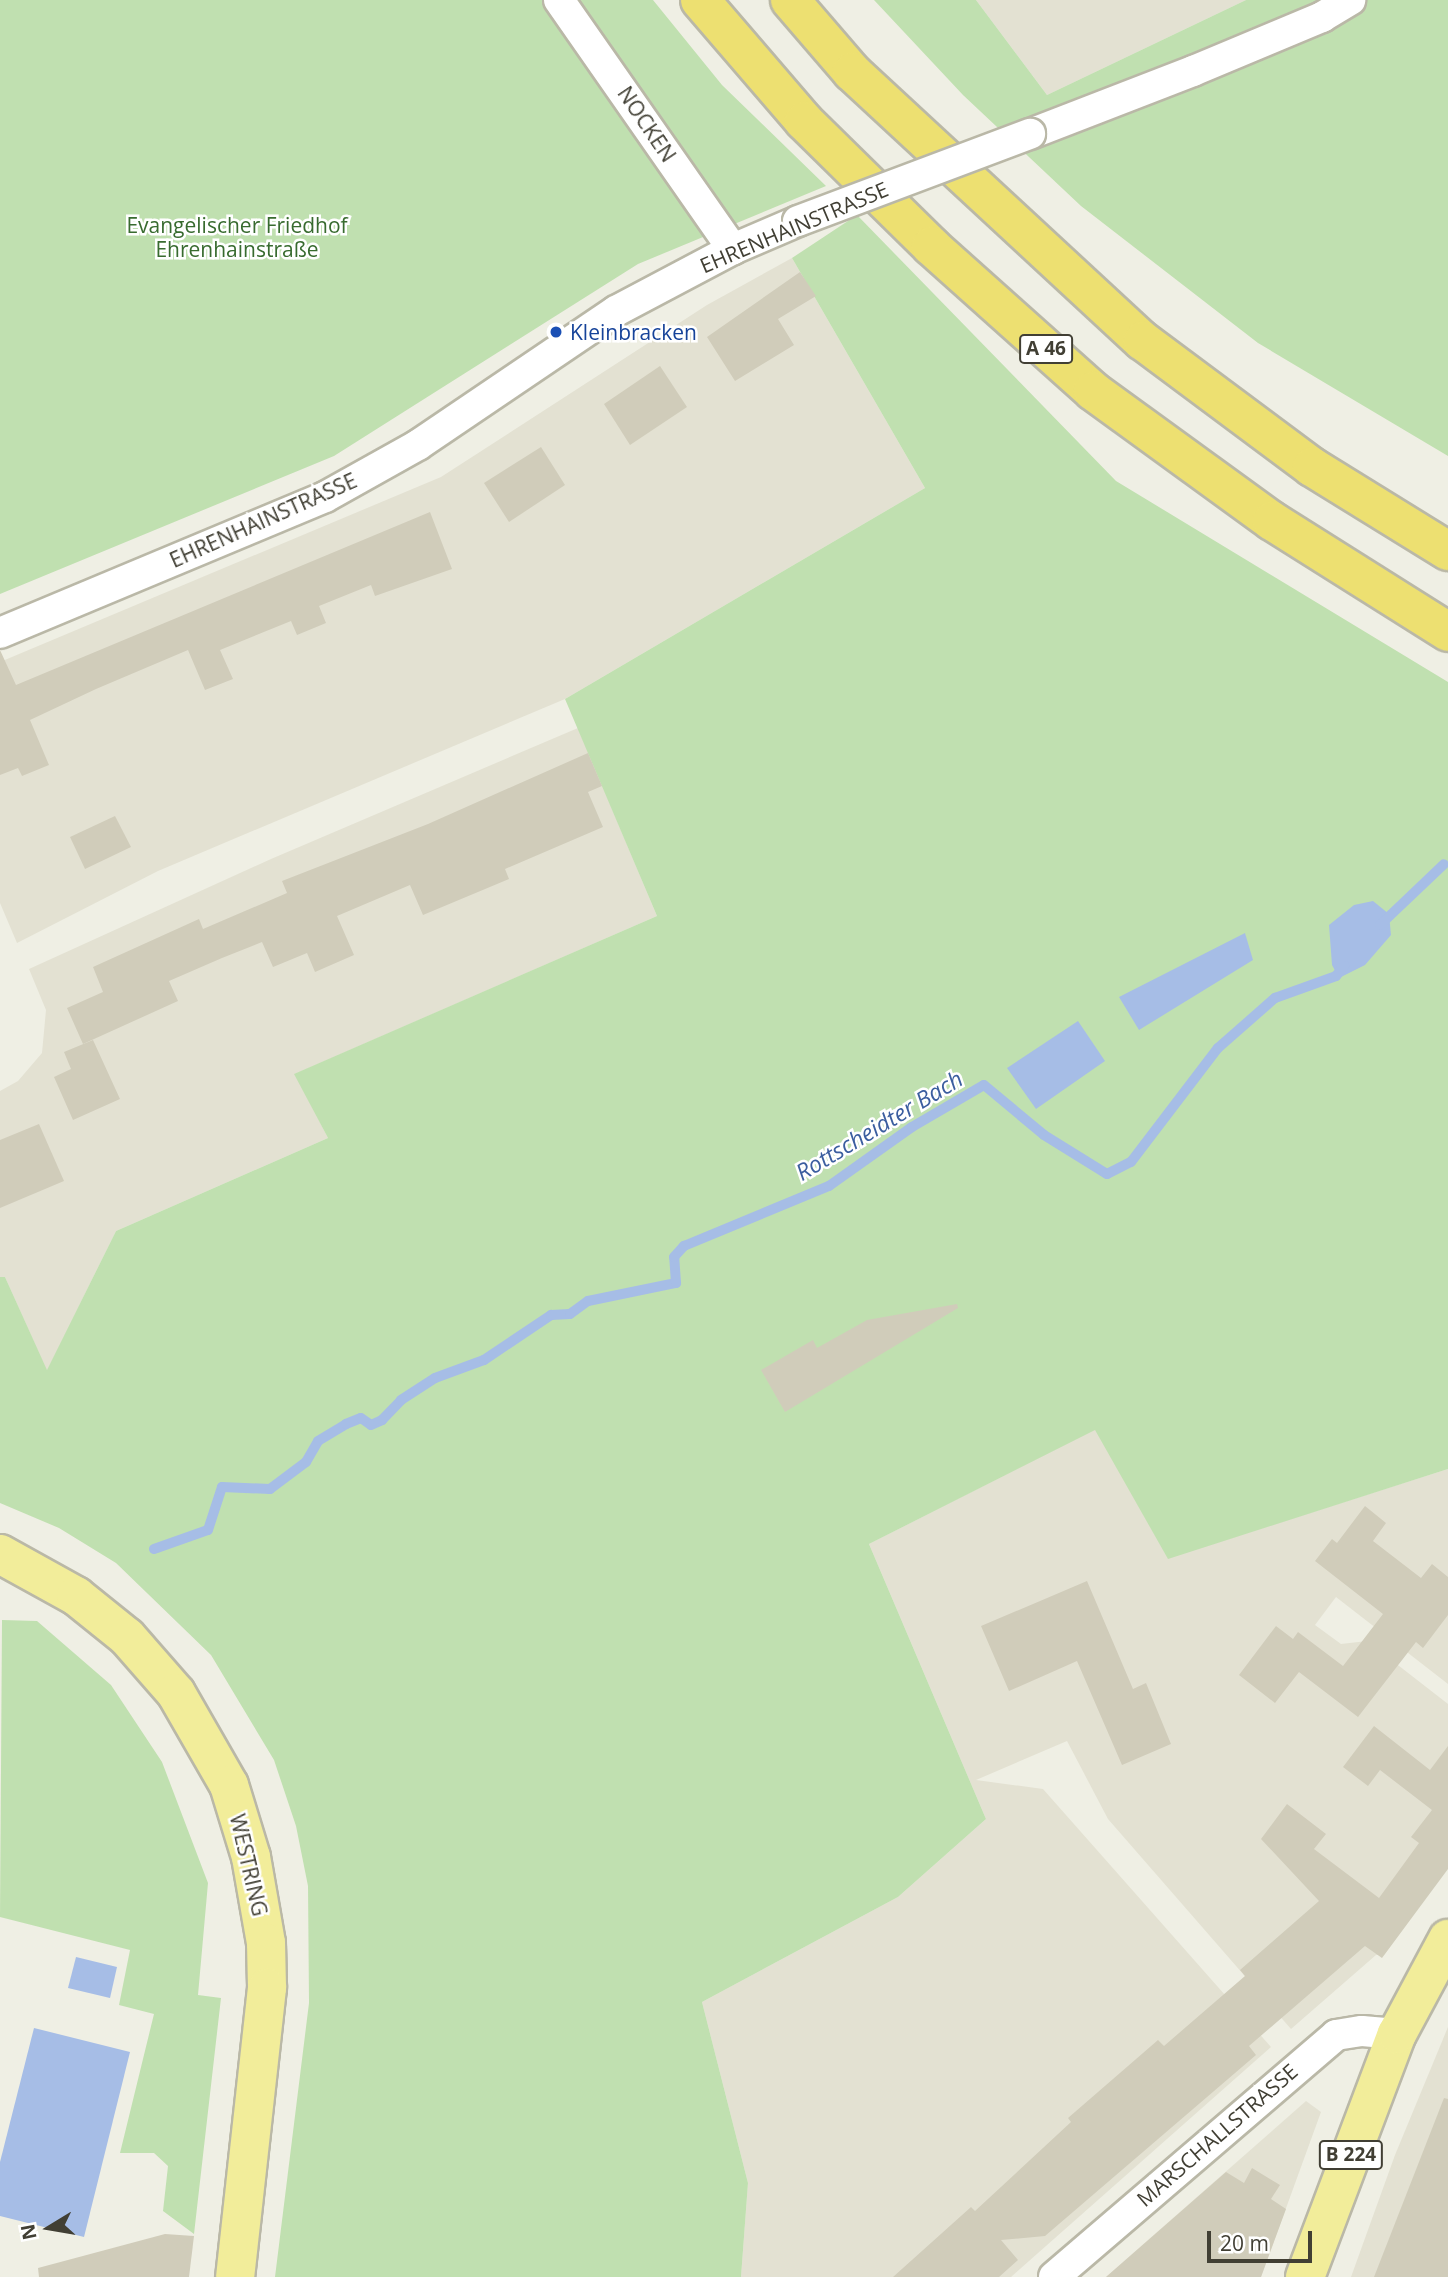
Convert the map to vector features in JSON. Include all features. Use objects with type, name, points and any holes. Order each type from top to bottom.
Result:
[{"type":"highway","name":"A 46","points":[[700,0],[804,121],[931,246],[1093,391],[1272,521],[1448,632]]},
{"type":"highway","points":[[790,0],[852,72],[1143,341],[1312,467],[1448,551]]},
{"type":"main road","name":"WESTRING","points":[[0,1555],[76,1596],[127,1637],[176,1693],[229,1785],[251,1857],[266,1954],[261,2050],[235,2277]]},
{"type":"main road","name":"B 224","points":[[1306,2277],[1397,2034],[1448,1939]]},
{"type":"street","name":"NOCKEN","points":[[559,0],[733,249]]},
{"type":"street","name":"EHRENHAINSTRASSE","points":[[0,633],[325,497],[418,445],[616,312],[733,249],[798,221],[1194,71],[1322,17],[1350,0]]},
{"type":"street","name":"MARSCHALLSTRASSE","points":[[1054,2277],[1336,2035],[1362,2031],[1397,2034]]},
{"type":"shaded area","points":[[976,0],[1246,0],[1047,95]]},
{"type":"shaded area","points":[[792,258],[925,488],[565,699],[158,871],[17,943],[0,903],[0,662],[441,477],[707,305]]},
{"type":"shaded area","points":[[578,728],[657,916],[295,1074],[328,1138],[116,1231],[47,1371],[5,1277],[0,1277],[0,1091],[18,1081],[42,1053],[46,1010],[29,969],[271,859]]},
{"type":"shaded area","points":[[1095,1429],[1168,1558],[1448,1469],[1448,1684],[1336,1597],[1315,1625],[1341,1644],[1367,1641],[1448,1704],[1448,1867],[1384,1955],[1376,1955],[1291,2029],[1108,1819],[1067,1741],[976,1780],[1043,1789],[1271,2047],[1011,2277],[741,2277],[748,2183],[702,2002],[898,1897],[986,1819],[869,1544]]},
{"type":"shaded area","points":[[1448,2027],[1448,2277],[1351,2277],[1395,2155]]},
{"type":"shaded area","points":[[1306,2101],[1321,2112],[1261,2277],[1106,2277]]},
{"type":"green space","name":"Evangelischer Friedhof Ehrenhainstraße","points":[[0,0],[653,0],[722,85],[826,186],[638,264],[334,456],[0,594]]},
{"type":"green space","points":[[874,0],[976,0],[1047,95],[1246,0],[1448,0],[1448,456],[1258,343],[1081,206],[963,95]]},
{"type":"green space","points":[[857,215],[1116,481],[1448,682],[1448,1469],[1168,1559],[1095,1430],[869,1544],[986,1819],[898,1897],[702,2002],[748,2183],[741,2277],[275,2277],[309,2003],[308,1886],[296,1826],[274,1760],[211,1655],[116,1563],[59,1528],[0,1503],[0,1277],[5,1277],[47,1370],[116,1231],[328,1138],[294,1074],[657,916],[565,699],[925,488],[792,258]]},
{"type":"green space","points":[[2,1620],[37,1621],[111,1685],[162,1762],[208,1883],[198,1995],[221,1998],[194,2234],[163,2211],[168,2166],[154,2153],[120,2153],[154,2014],[119,2005],[130,1950],[0,1917]]},
{"type":"water","points":[[1373,901],[1389,914],[1391,935],[1365,965],[1339,978],[1332,965],[1329,925],[1354,905]]},
{"type":"water","points":[[1245,933],[1253,960],[1139,1030],[1119,997]]},
{"type":"water","points":[[1078,1021],[1105,1061],[1036,1109],[1007,1068]]},
{"type":"water","points":[[76,1957],[117,1967],[110,1998],[68,1988]]},
{"type":"water","points":[[34,2028],[130,2052],[84,2237],[0,2216],[0,2162]]},
{"type":"building","points":[[800,272],[816,296],[778,319],[794,345],[735,381],[707,337]]},
{"type":"building","points":[[660,366],[687,407],[630,445],[604,404]]},
{"type":"building","points":[[541,447],[565,485],[509,522],[484,483]]},
{"type":"building","points":[[430,512],[452,569],[375,596],[371,585],[319,606],[326,623],[297,635],[291,621],[220,650],[233,679],[205,690],[188,650],[96,689],[30,720],[49,765],[22,776],[18,768],[0,775],[0,650],[16,685]]},
{"type":"building","points":[[588,753],[602,786],[588,792],[603,827],[505,869],[509,879],[423,915],[410,885],[337,916],[354,955],[315,972],[307,953],[273,967],[262,942],[222,958],[169,981],[178,1001],[83,1044],[67,1008],[103,992],[93,967],[199,919],[203,929],[287,893],[282,881],[428,824]]},
{"type":"building","points":[[115,816],[131,847],[85,869],[70,837]]},
{"type":"building","points":[[93,1040],[120,1099],[73,1120],[54,1077],[71,1069],[64,1052]]},
{"type":"building","points":[[39,1124],[64,1181],[0,1208],[0,1140]]},
{"type":"building","points":[[957,1304],[958,1308],[785,1412],[761,1370],[813,1340],[817,1348],[867,1320]]},
{"type":"building","points":[[1365,1506],[1386,1523],[1373,1541],[1421,1578],[1432,1564],[1448,1577],[1448,1615],[1423,1648],[1416,1642],[1358,1717],[1299,1672],[1275,1703],[1239,1675],[1276,1626],[1293,1639],[1298,1632],[1343,1666],[1383,1614],[1315,1561],[1332,1539],[1337,1543]]},
{"type":"building","points":[[1087,1581],[1133,1689],[1146,1683],[1171,1744],[1122,1765],[1077,1661],[1009,1691],[981,1626]]},
{"type":"building","points":[[1374,1726],[1430,1770],[1448,1746],[1448,1869],[1382,1958],[1365,1946],[1249,2046],[1256,2055],[1045,2236],[1001,2240],[1018,2260],[999,2277],[893,2277],[971,2207],[975,2211],[1071,2122],[1068,2118],[1158,2040],[1164,2046],[1245,1976],[1240,1970],[1319,1901],[1261,1839],[1287,1804],[1326,1834],[1314,1849],[1379,1898],[1419,1843],[1411,1837],[1432,1810],[1380,1770],[1368,1786],[1343,1767]]},
{"type":"building","points":[[1444,2098],[1448,2099],[1448,2277],[1374,2277]]},
{"type":"building","points":[[1252,2168],[1280,2185],[1271,2199],[1286,2209],[1261,2277],[1106,2277],[1226,2172],[1244,2183]]},
{"type":"building","points":[[165,2234],[194,2236],[189,2277],[39,2277],[38,2268]]},
{"type":"waterway","name":"Rottscheidter Bach","points":[[1380,925],[1444,864]]},
{"type":"waterway","name":"Rottscheidter Bach","points":[[154,1549],[208,1530],[222,1487],[270,1489],[306,1462],[318,1441],[361,1418],[371,1425],[382,1420],[401,1400],[435,1378],[484,1360],[551,1315],[570,1314],[588,1301],[676,1283],[674,1257],[684,1246],[829,1186],[912,1127],[984,1085],[1044,1135],[1107,1174],[1131,1162],[1218,1048],[1275,998],[1336,976],[1344,966]]},
{"type":"place","name":"Kleinbracken","points":[[556,332]]}]
